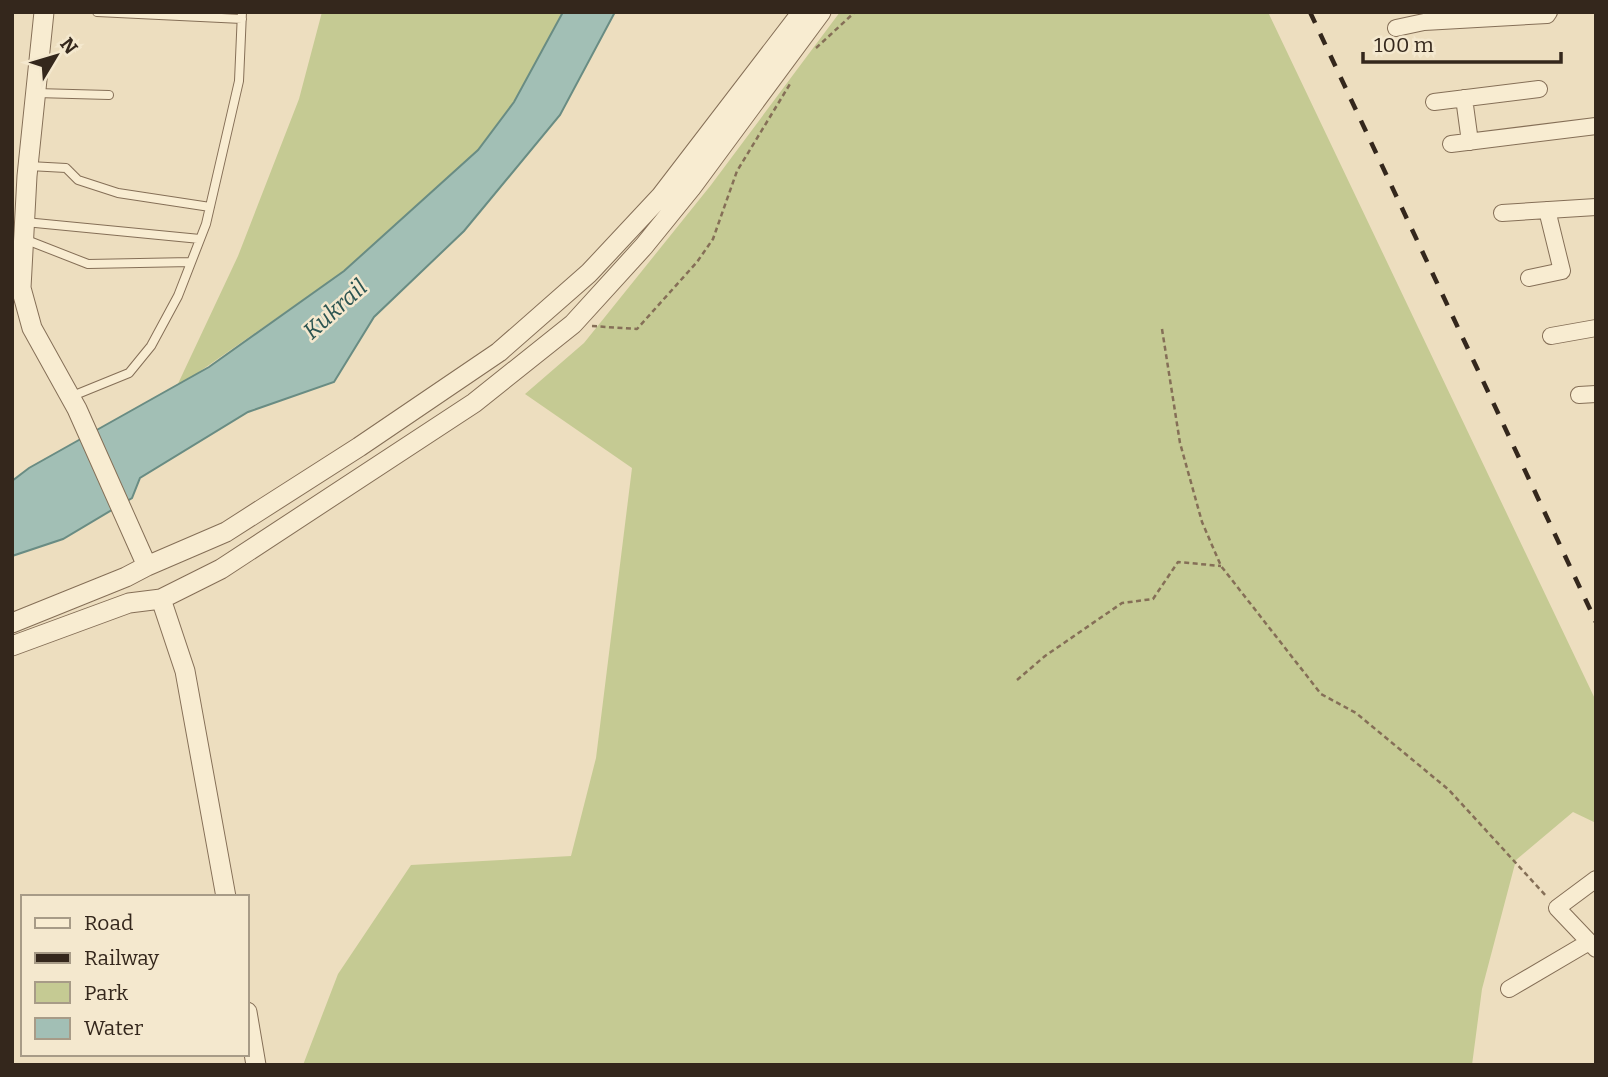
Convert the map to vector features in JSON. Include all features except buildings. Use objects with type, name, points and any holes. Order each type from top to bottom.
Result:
[{"type":"street","points":[[44,12],[28,166],[21,288],[32,328],[74,403],[145,561]]},
{"type":"street","points":[[12,646],[129,603],[161,599],[216,572],[474,403],[577,320],[676,208],[715,139],[802,12]]},
{"type":"street","points":[[12,623],[100,589],[145,561],[226,532],[359,447],[499,352],[589,273],[715,139],[821,12]]},
{"type":"street","points":[[1396,29],[1424,22],[1547,15],[1549,12]]},
{"type":"street","points":[[1434,102],[1539,89]]},
{"type":"street","points":[[1464,98],[1469,142]]},
{"type":"street","points":[[1451,144],[1596,126]]},
{"type":"street","points":[[1502,213],[1596,207]]},
{"type":"street","points":[[1529,278],[1562,271],[1547,210]]},
{"type":"street","points":[[1551,336],[1596,328]]},
{"type":"street","points":[[1578,395],[1596,394]]},
{"type":"street","points":[[203,542],[216,572]]},
{"type":"street","points":[[100,589],[108,611]]},
{"type":"street","points":[[161,599],[186,671],[226,895]]},
{"type":"street","points":[[1509,989],[1592,945],[1557,908],[1596,879]]},
{"type":"street","points":[[248,1018],[256,1065]]},
{"type":"lane","points":[[74,403],[129,373],[151,346],[178,296],[201,239],[239,81],[242,16],[97,12]]},
{"type":"lane","points":[[36,93],[109,95]]},
{"type":"lane","points":[[28,166],[66,168],[78,180],[118,193],[210,207]]},
{"type":"lane","points":[[24,231],[201,239]]},
{"type":"lane","points":[[24,231],[88,264],[191,262]]},
{"type":"path","points":[[815,49],[855,12]]},
{"type":"path","points":[[577,320],[596,328],[637,329],[670,293],[713,239],[737,171],[794,77]]},
{"type":"path","points":[[1162,329],[1180,443],[1202,522],[1220,566],[1321,694],[1356,713],[1449,790],[1557,908]]},
{"type":"path","points":[[1017,680],[1045,656],[1122,603],[1153,599],[1178,562],[1220,566]]},
{"type":"green space","points":[[322,12],[563,12],[514,102],[478,150],[344,271],[176,388],[238,256],[299,99]]},
{"type":"green space","points":[[840,12],[1268,12],[1596,701],[1596,823],[1573,812],[1516,860],[1482,989],[1472,1065],[303,1065],[338,974],[411,865],[571,856],[596,758],[632,468],[525,394],[584,343],[711,185]]},
{"type":"water","name":"Kukrail","points":[[563,12],[615,12],[560,115],[464,231],[374,317],[334,382],[248,412],[140,478],[132,498],[63,539],[12,556],[12,481],[29,468],[209,367],[344,271],[478,150],[514,102]]},
{"type":"railway","points":[[1310,12],[1596,622]]}]
